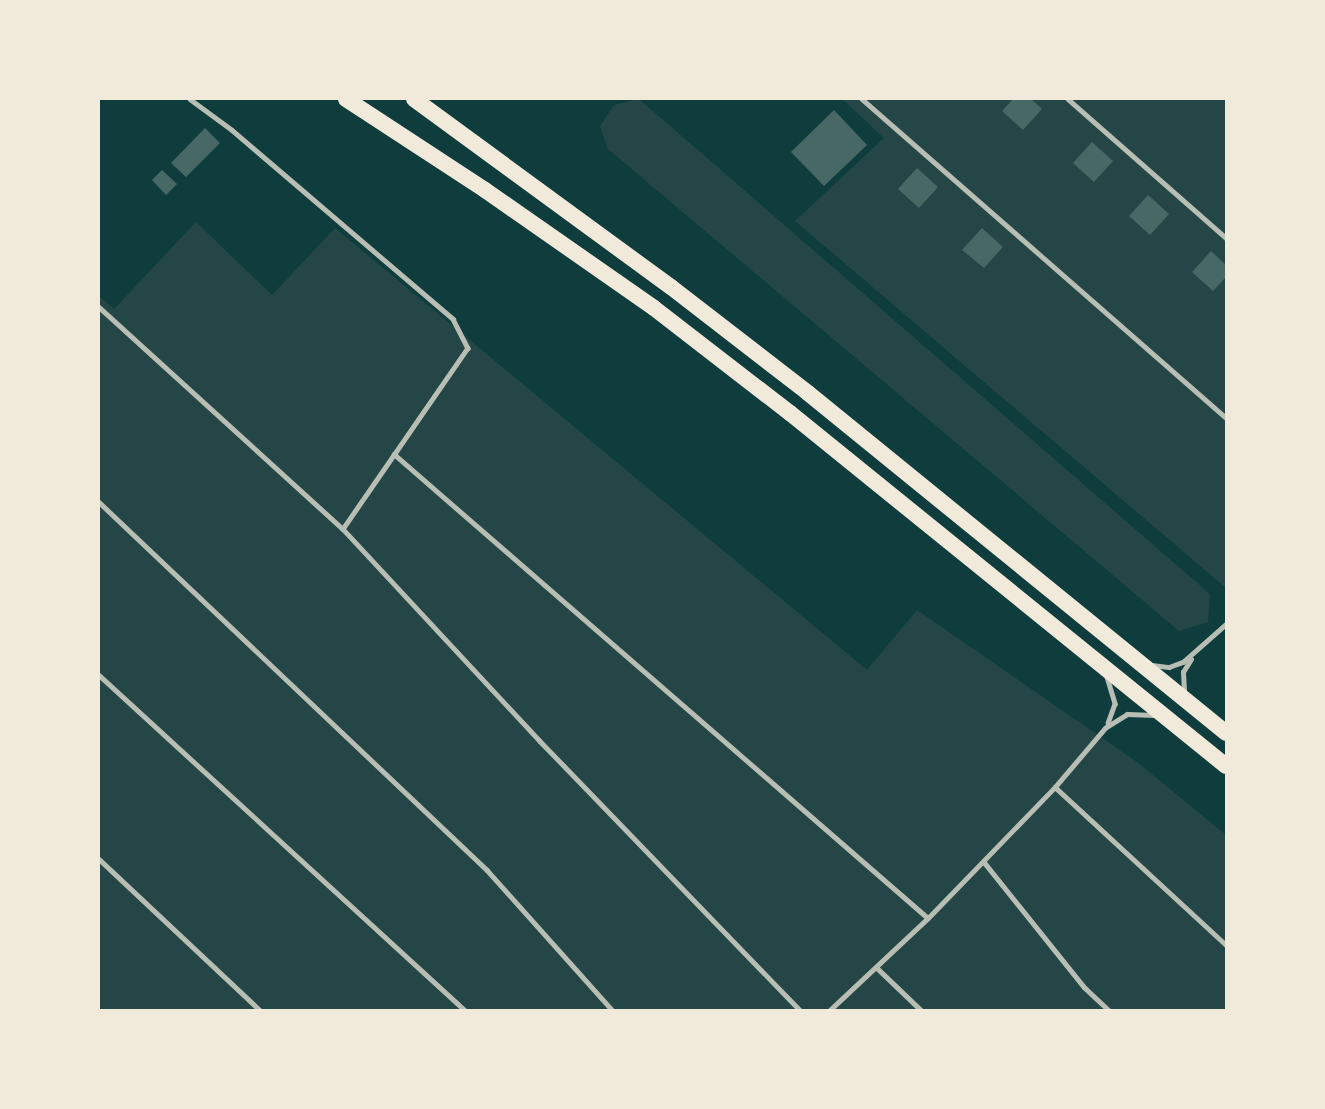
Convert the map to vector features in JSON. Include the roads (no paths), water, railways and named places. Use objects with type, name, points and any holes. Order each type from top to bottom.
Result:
[{"type":"highway","points":[[346,99],[485,190],[654,308],[790,413],[1226,766]]},
{"type":"highway","points":[[414,99],[610,242],[754,351],[1226,733]]},
{"type":"lane","points":[[190,99],[232,130],[453,319],[468,348],[343,529]]},
{"type":"lane","points":[[862,99],[1226,418]]},
{"type":"lane","points":[[1068,99],[1226,238]]},
{"type":"lane","points":[[99,307],[343,529],[548,749],[800,1010]]},
{"type":"lane","points":[[394,454],[928,918]]},
{"type":"lane","points":[[99,502],[487,870],[612,1010]]},
{"type":"lane","points":[[1132,657],[1152,666],[1169,667],[1192,657],[1226,624]]},
{"type":"lane","points":[[1192,657],[1182,680],[1184,691],[1192,705]]},
{"type":"lane","points":[[1097,661],[1114,696],[1113,712],[1106,728]]},
{"type":"lane","points":[[99,675],[464,1010]]},
{"type":"lane","points":[[830,1010],[984,862],[1055,787],[1106,728],[1127,714],[1143,713],[1169,720]]},
{"type":"lane","points":[[1055,787],[1226,945]]},
{"type":"lane","points":[[99,859],[260,1010]]},
{"type":"lane","points":[[984,862],[1084,987],[1109,1010]]},
{"type":"lane","points":[[876,967],[921,1010]]}]
